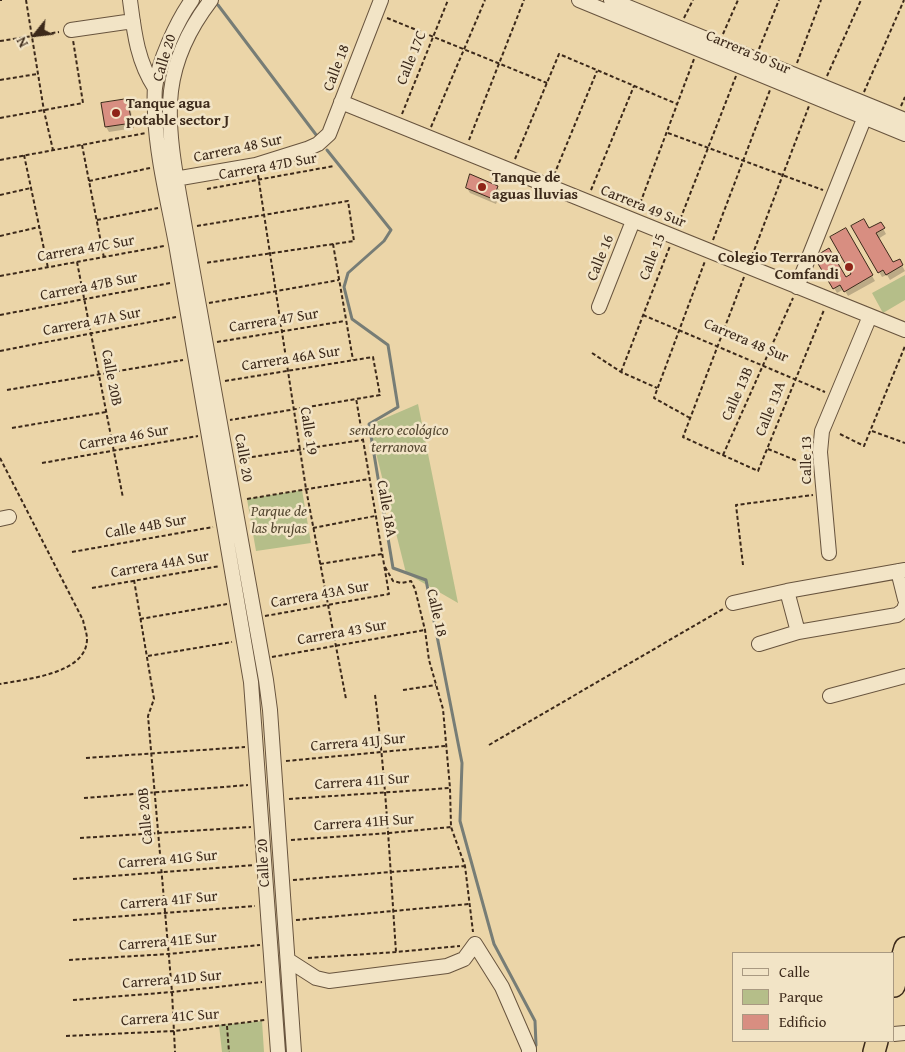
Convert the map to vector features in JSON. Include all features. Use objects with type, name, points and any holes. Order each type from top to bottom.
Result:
[{"type":"highway","points":[[895,983],[905,948]]},
{"type":"street","name":"Calle 20","points":[[130,0],[139,56],[146,74],[155,88]]},
{"type":"street","name":"Calle 20","points":[[192,0],[174,31],[163,58],[155,88],[156,132],[161,166],[170,180],[185,228],[263,659],[270,710],[294,1052]]},
{"type":"street","name":"Calle 20","points":[[211,0],[201,13],[188,37],[177,64],[171,91],[169,206],[251,682],[278,1052]]},
{"type":"street","name":"Carrera 50 Sur","points":[[579,0],[864,119],[905,134]]},
{"type":"street","name":"Carrera 50 Sur","points":[[611,0],[905,120]]},
{"type":"street","name":"Calle 18","points":[[318,144],[329,134],[378,6]]},
{"type":"street","points":[[71,30],[133,21]]},
{"type":"street","name":"Carrera 49 Sur","points":[[341,102],[905,330]]},
{"type":"street","points":[[797,287],[864,119]]},
{"type":"street","name":"Carrera 48 Sur","points":[[170,180],[256,165],[318,144]]},
{"type":"street","name":"Calle 16","points":[[599,307],[633,221]]},
{"type":"street","name":"Calle 13","points":[[829,553],[821,471],[822,430],[870,316]]},
{"type":"street","points":[[733,603],[902,570],[905,599]]},
{"type":"street","points":[[787,591],[798,632]]},
{"type":"street","points":[[759,644],[798,632],[897,615],[904,610],[905,606]]},
{"type":"street","points":[[830,696],[905,676]]},
{"type":"street","points":[[288,960],[316,978],[329,981],[447,966],[464,959],[475,944],[502,987],[529,1048],[529,1052]]},
{"type":"path","points":[[26,0],[44,111],[53,150]]},
{"type":"path","name":"Calle 17C","points":[[397,125],[448,0]]},
{"type":"path","points":[[427,137],[485,0]]},
{"type":"path","points":[[465,152],[524,0]]},
{"type":"path","points":[[680,28],[693,0]]},
{"type":"path","points":[[719,44],[738,0]]},
{"type":"path","points":[[755,59],[779,0]]},
{"type":"path","points":[[792,74],[821,0]]},
{"type":"path","points":[[823,87],[860,0]]},
{"type":"path","points":[[860,102],[904,0]]},
{"type":"path","points":[[378,6],[433,36],[547,83]]},
{"type":"path","points":[[0,41],[71,30],[83,103],[0,118]]},
{"type":"path","points":[[633,221],[698,50]]},
{"type":"path","points":[[510,170],[559,54],[677,104]]},
{"type":"path","name":"Calle 15","points":[[621,372],[739,67]]},
{"type":"path","points":[[549,186],[597,70]]},
{"type":"path","points":[[0,80],[38,74]]},
{"type":"path","points":[[586,201],[634,86]]},
{"type":"path","points":[[0,160],[156,132]]},
{"type":"path","points":[[667,132],[834,194]]},
{"type":"path","points":[[82,145],[104,258]]},
{"type":"path","points":[[24,156],[48,268]]},
{"type":"path","name":"Calle 19","points":[[256,165],[306,489],[346,699]]},
{"type":"path","points":[[89,181],[161,166]]},
{"type":"path","name":"Carrera 47D Sur","points":[[207,189],[334,166]]},
{"type":"path","points":[[0,195],[31,188]]},
{"type":"path","points":[[185,228],[348,201],[354,241],[205,263]]},
{"type":"path","points":[[97,220],[169,206]]},
{"type":"path","points":[[0,236],[39,227]]},
{"type":"path","name":"Carrera 47C Sur","points":[[0,276],[176,244]]},
{"type":"path","points":[[333,244],[353,360]]},
{"type":"path","name":"Calle 20B","points":[[76,262],[123,498]]},
{"type":"path","points":[[199,305],[339,280]]},
{"type":"path","name":"Carrera 47B Sur","points":[[0,315],[182,281]]},
{"type":"path","name":"Calle 13B","points":[[723,455],[797,287]]},
{"type":"path","name":"Calle 13A","points":[[723,455],[758,471],[828,299]]},
{"type":"path","name":"Carrera 47A Sur","points":[[0,351],[188,314]]},
{"type":"path","name":"Carrera 48 Sur","points":[[643,315],[836,397]]},
{"type":"path","name":"Carrera 47 Sur","points":[[206,344],[345,321]]},
{"type":"path","points":[[840,434],[864,446],[872,431],[905,346]]},
{"type":"path","points":[[592,353],[621,372],[657,388]]},
{"type":"path","name":"Carrera 46A Sur","points":[[213,383],[373,357],[380,395],[356,398]]},
{"type":"path","points":[[7,390],[196,358]]},
{"type":"path","points":[[220,422],[356,398]]},
{"type":"path","name":"Calle 18A","points":[[356,398],[389,594]]},
{"type":"path","points":[[654,398],[690,418]]},
{"type":"path","points":[[12,428],[106,412]]},
{"type":"path","points":[[872,431],[905,443]]},
{"type":"path","name":"Carrera 46 Sur","points":[[42,463],[209,434]]},
{"type":"path","points":[[683,437],[723,455]]},
{"type":"path","points":[[227,461],[362,440]]},
{"type":"path","points":[[767,448],[821,471]]},
{"type":"path","points":[[0,458],[83,620],[87,639],[84,653],[69,667],[0,684]]},
{"type":"path","points":[[247,499],[369,479]]},
{"type":"path","points":[[742,565],[736,505],[823,494]]},
{"type":"path","points":[[313,528],[375,516]]},
{"type":"path","name":"Calle 44B Sur","points":[[72,552],[225,525]]},
{"type":"path","points":[[320,564],[382,554]]},
{"type":"path","name":"Carrera 44A Sur","points":[[92,588],[232,564]]},
{"type":"path","name":"Calle 18","points":[[385,568],[393,581],[401,583],[411,582],[416,589],[429,660],[443,708],[450,788],[451,827],[465,866],[475,944]]},
{"type":"path","name":"Calle 20B","points":[[134,580],[154,699],[148,716],[172,992],[175,1052]]},
{"type":"path","name":"Carrera 43A Sur","points":[[255,618],[389,594]]},
{"type":"path","points":[[140,619],[238,602]]},
{"type":"path","points":[[489,745],[733,603]]},
{"type":"path","name":"Carrera 43 Sur","points":[[263,659],[425,630]]},
{"type":"path","points":[[148,656],[245,639]]},
{"type":"path","points":[[403,690],[436,685]]},
{"type":"path","points":[[374,694],[386,792],[396,952]]},
{"type":"path","points":[[86,758],[256,746]]},
{"type":"path","name":"Carrera 41J Sur","points":[[273,762],[445,746]]},
{"type":"path","points":[[84,798],[155,794],[258,784]]},
{"type":"path","name":"Carrera 41I Sur","points":[[276,800],[450,788]]},
{"type":"path","points":[[80,838],[261,826]]},
{"type":"path","name":"Carrera 41H Sur","points":[[279,841],[389,834],[451,827]]},
{"type":"path","name":"Carrera 41G Sur","points":[[73,879],[264,864]]},
{"type":"path","points":[[281,880],[465,866]]},
{"type":"path","points":[[284,921],[469,904]]},
{"type":"path","name":"Carrera 41F Sur","points":[[73,920],[267,905]]},
{"type":"path","name":"Carrera 41E Sur","points":[[69,960],[168,954],[270,944]]},
{"type":"path","points":[[288,960],[475,944]]},
{"type":"path","name":"Carrera 41D Sur","points":[[73,1000],[272,981]]},
{"type":"path","name":"Carrera 41C Sur","points":[[66,1036],[174,1031],[275,1019]]},
{"type":"path","points":[[227,1026],[229,1052]]},
{"type":"green space","points":[[905,275],[905,300],[883,313],[872,293]]},
{"type":"green space","name":"sendero ecológico terranova","points":[[418,404],[458,603],[406,573],[369,425]]},
{"type":"green space","name":"Parque de las brujas","points":[[302,490],[311,543],[256,551],[247,499]]},
{"type":"green space","points":[[262,1021],[264,1052],[222,1052],[219,1025]]},
{"type":"building","name":"Tanque agua potable sector J","points":[[127,99],[132,123],[105,127],[101,103]]},
{"type":"building","name":"Tanque de aguas lluvias","points":[[470,174],[498,186],[493,199],[466,188]]},
{"type":"building","points":[[864,219],[869,228],[881,222],[885,228],[876,233],[893,262],[900,259],[903,265],[886,275],[883,270],[878,273],[851,226]]},
{"type":"building","points":[[846,228],[873,275],[844,292],[840,285],[833,289],[814,257],[829,248],[846,277],[851,274],[830,237]]},
{"type":"waterway","points":[[218,5],[317,136]]},
{"type":"waterway","points":[[327,150],[391,230],[384,241],[348,273],[344,287],[352,319],[388,345],[398,407],[369,424],[393,568],[426,580],[462,763],[460,821],[494,944],[535,1021],[536,1045],[534,1049]]},
{"type":"place","name":"Tanque agua potable sector J","points":[[116,113]]},
{"type":"place","name":"Tanque de aguas lluvias","points":[[482,187]]},
{"type":"place","name":"Colegio Terranova Comfandi","points":[[849,267]]}]
